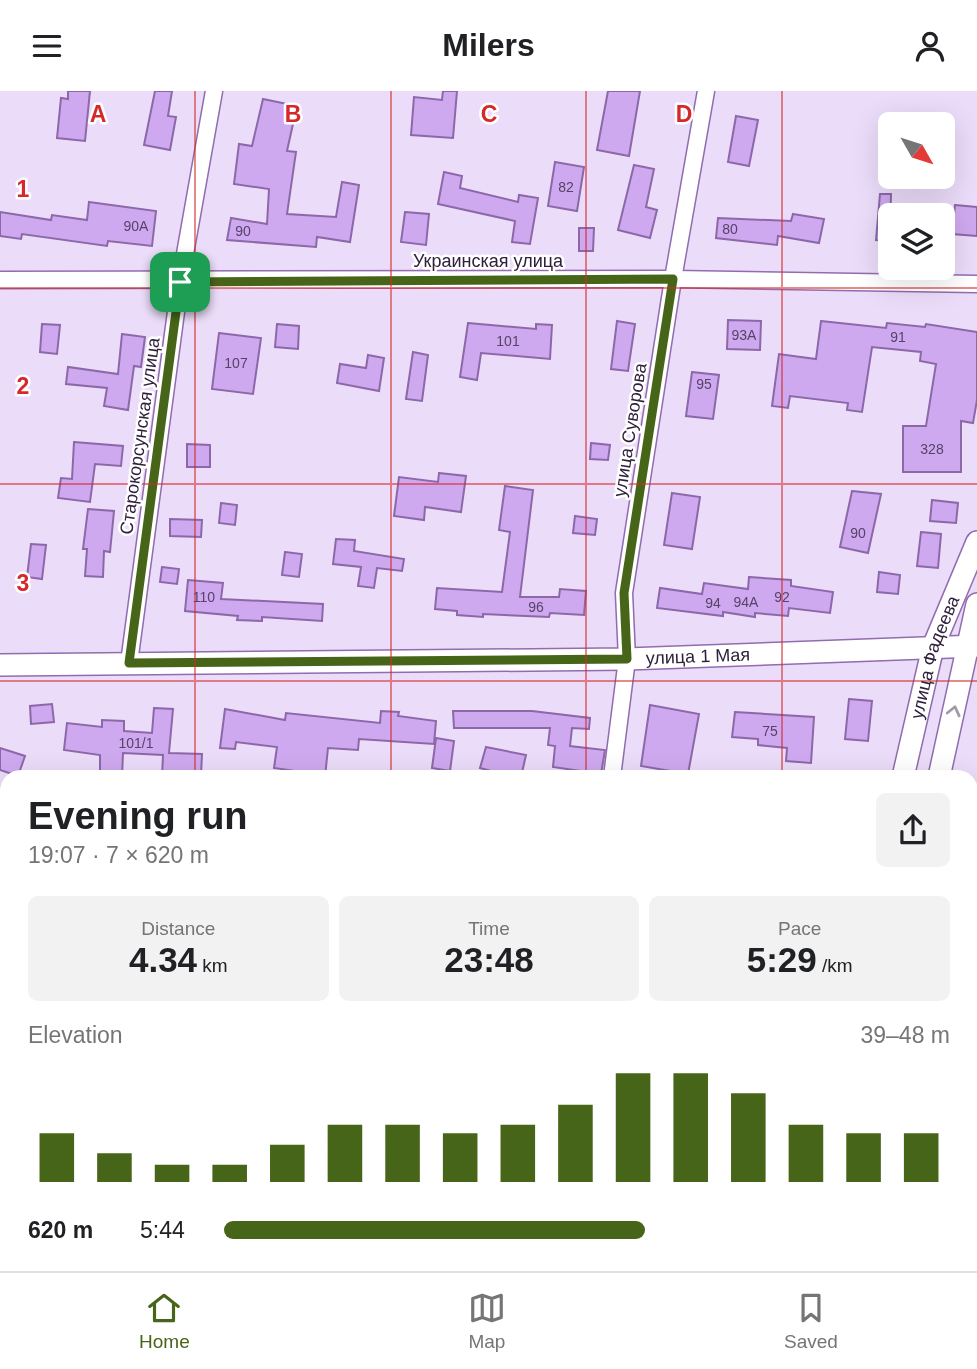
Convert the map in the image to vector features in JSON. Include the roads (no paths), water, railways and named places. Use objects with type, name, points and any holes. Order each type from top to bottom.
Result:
[{"type":"street","name":"Старокорсунская улица","points":[[129,663],[180,282],[214,91]]},
{"type":"street","name":"улица Суворова","points":[[613,770],[627,659],[624,593],[673,279],[706,91]]},
{"type":"street","name":"Украинская улица","points":[[0,280],[180,282],[673,279],[977,284]]},
{"type":"street","name":"улица Фадеева","points":[[904,770],[933,647],[977,542]]},
{"type":"street","name":"улица Фадеева","points":[[941,770],[973,646],[977,604]]},
{"type":"street","name":"улица 1 Мая","points":[[0,665],[627,659],[973,646]]}]
